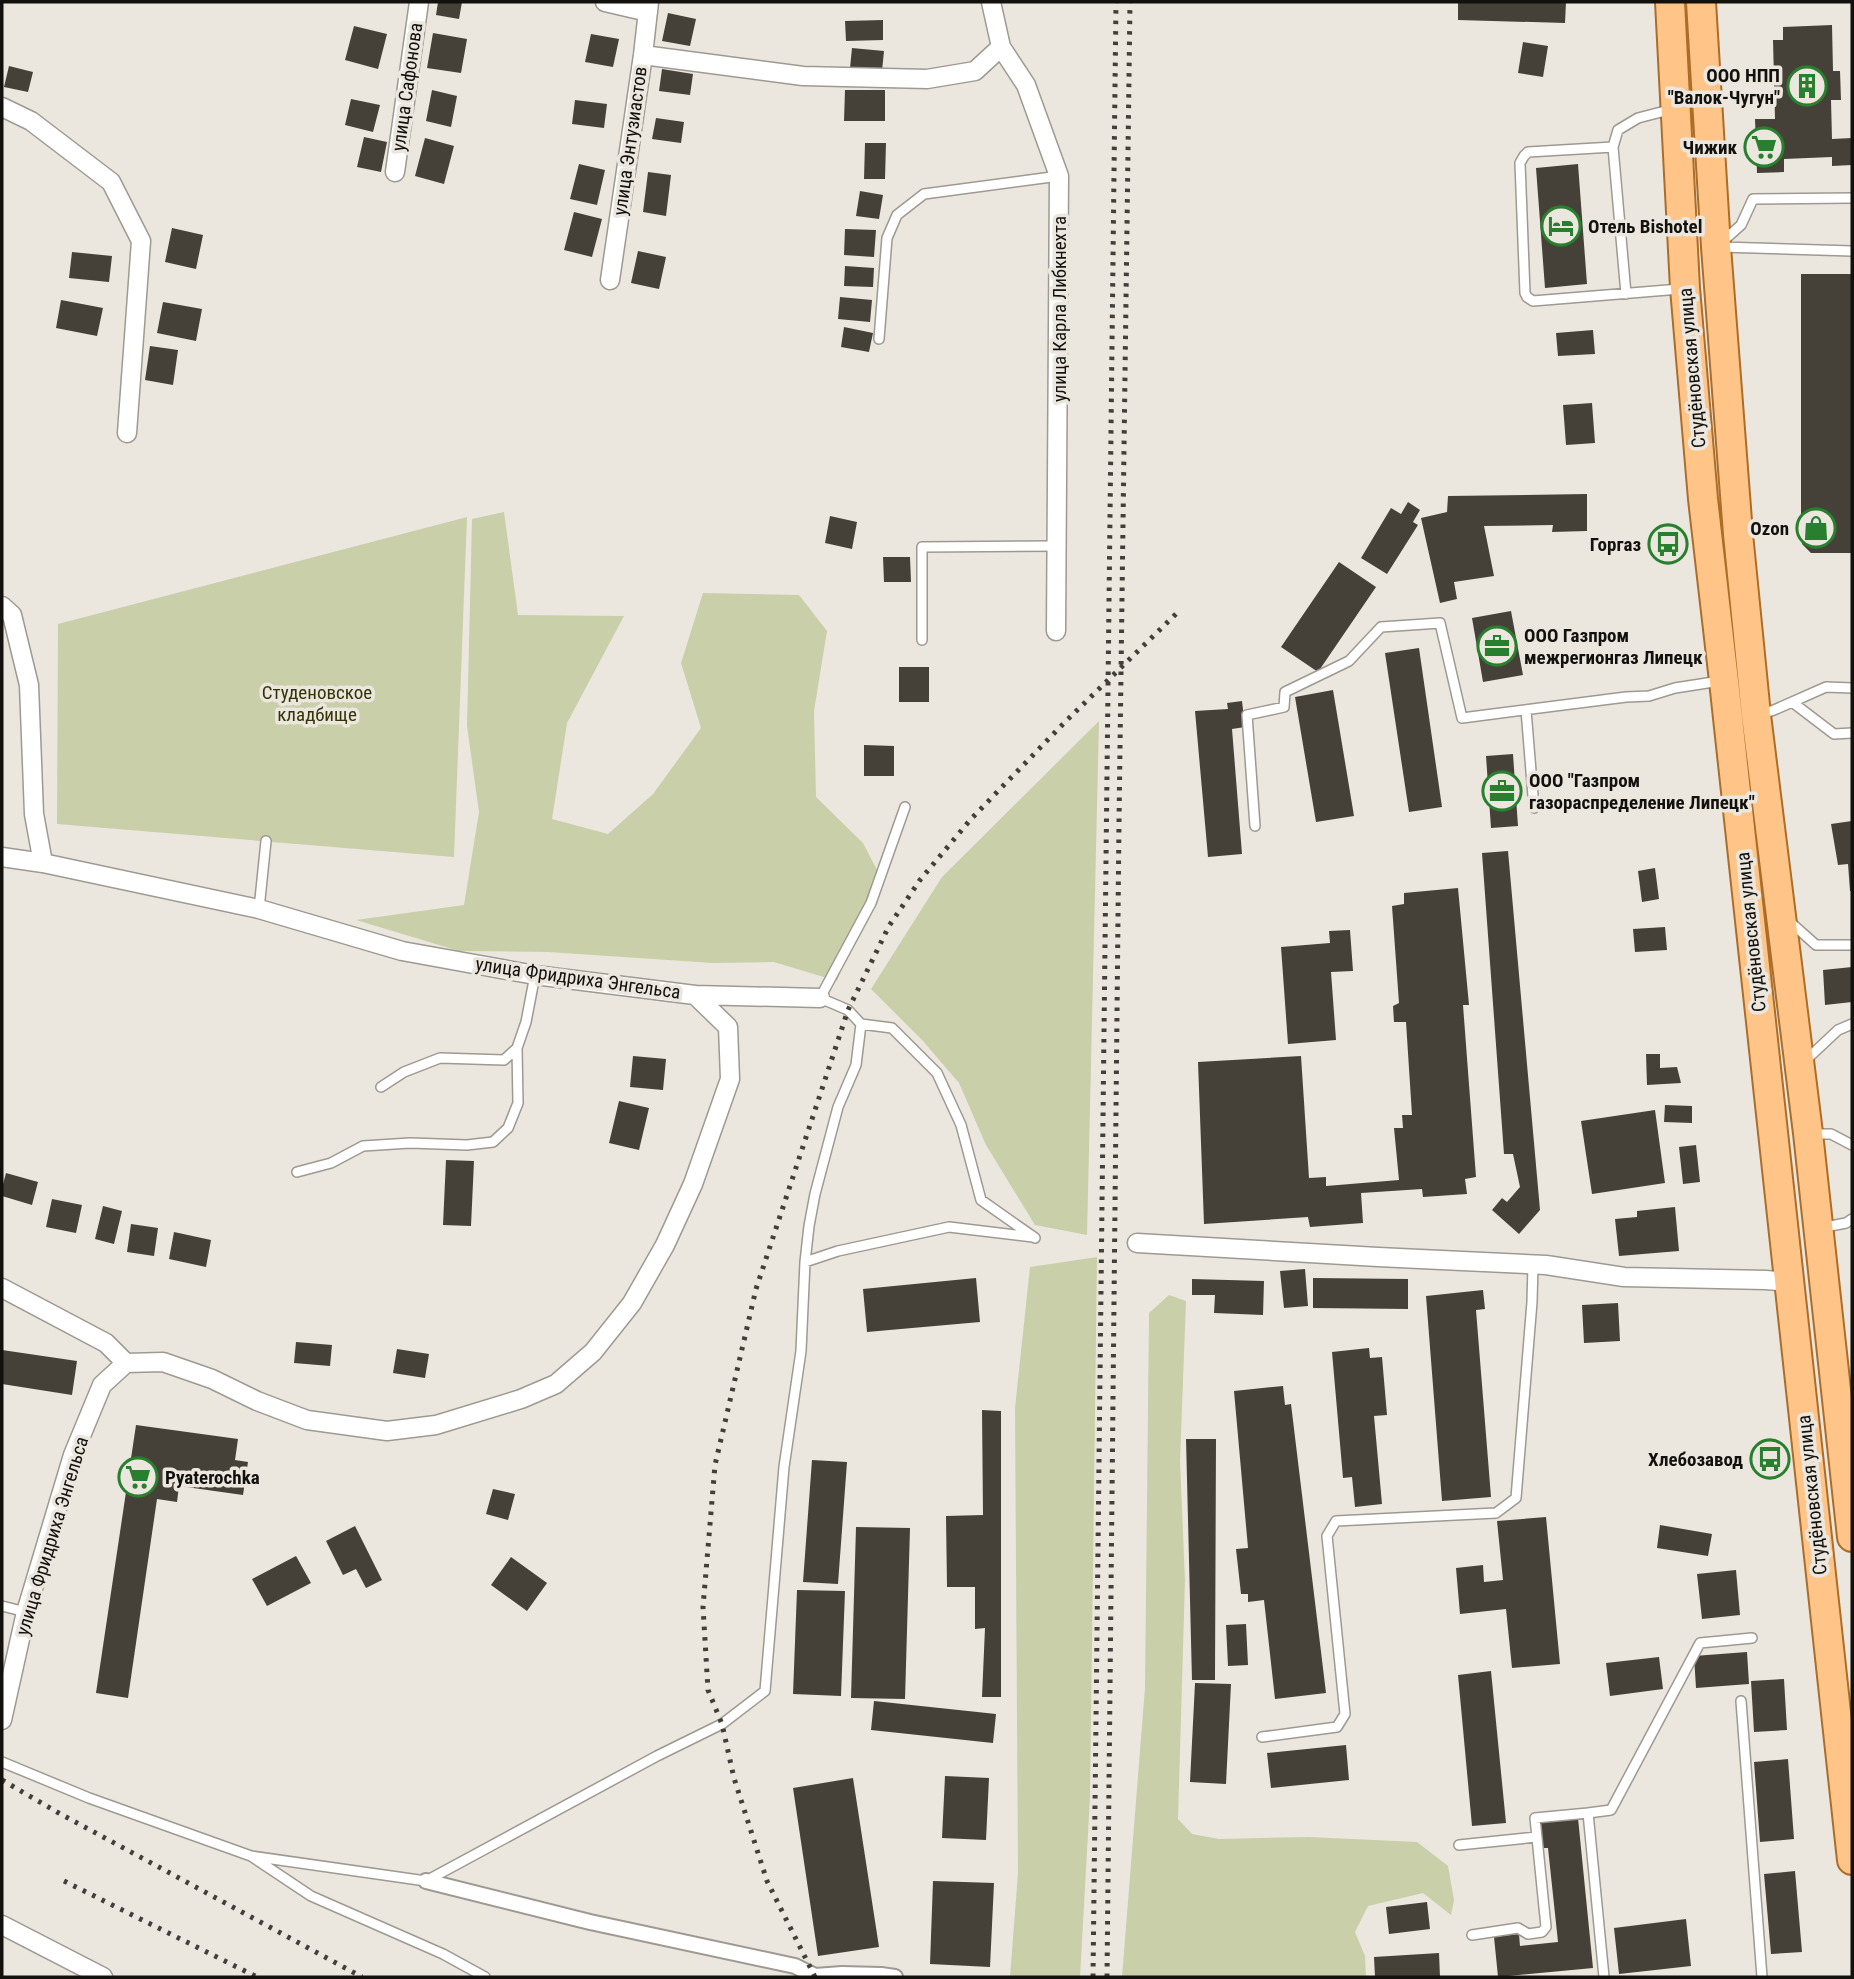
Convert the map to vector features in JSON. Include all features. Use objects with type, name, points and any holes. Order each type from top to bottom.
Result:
[{"type":"main road","name":"Студёновская улица","points":[[1670,2],[1685,288],[1703,499],[1852,1860]]},
{"type":"main road","name":"Студёновская улица","points":[[1701,2],[1738,534],[1756,715],[1808,1133],[1852,1537]]},
{"type":"street","name":"улица Сафонова","points":[[396,172],[419,2]]},
{"type":"street","points":[[605,2],[648,7]]},
{"type":"street","name":"улица Карла Либкнехта","points":[[991,2],[1001,47],[1027,85],[1059,176],[1056,631]]},
{"type":"street","name":"улица Энтузиастов","points":[[610,279],[648,7]]},
{"type":"street","points":[[643,55],[803,76],[927,79],[975,71],[1001,47]]},
{"type":"street","points":[[2,107],[31,121],[111,182],[141,241],[127,433]]},
{"type":"street","points":[[1675,109],[1709,112]]},
{"type":"street","points":[[1684,244],[1716,247]]},
{"type":"street","points":[[2,606],[12,615],[29,685],[34,814],[43,863]]},
{"type":"street","name":"улица Фридриха Энгельса","points":[[2,857],[43,863],[259,909],[402,951],[536,975],[695,995],[728,1027],[730,1079],[693,1184],[665,1245],[632,1303],[593,1352],[556,1384],[521,1399],[436,1425],[387,1430],[307,1420],[257,1401],[212,1379],[163,1362],[126,1363],[102,1385],[73,1455],[26,1612],[2,1720]]},
{"type":"street","points":[[695,995],[820,998]]},
{"type":"street","points":[[1137,1242],[1546,1265],[1624,1277],[1790,1282]]},
{"type":"street","points":[[2,1288],[106,1343],[126,1363]]},
{"type":"street","points":[[426,1881],[590,1922],[795,1966],[815,1976],[842,1974],[895,1977]]},
{"type":"street","points":[[2,1925],[103,1977]]},
{"type":"lane","points":[[1626,293],[1613,148],[1618,130],[1638,118],[1675,109]]},
{"type":"lane","points":[[1613,148],[1528,152],[1524,156],[1520,163],[1527,298],[1533,300],[1685,288]]},
{"type":"lane","points":[[879,339],[887,238],[897,215],[924,194],[1059,176]]},
{"type":"lane","points":[[1716,247],[1741,225],[1754,200],[1852,198]]},
{"type":"lane","points":[[1716,247],[1852,251]]},
{"type":"lane","points":[[922,640],[922,547],[1058,546]]},
{"type":"lane","points":[[1255,826],[1247,715],[1284,707],[1285,692],[1349,661],[1381,627],[1440,623],[1462,718],[1649,696],[1675,688],[1724,681]]},
{"type":"lane","points":[[1756,715],[1826,687],[1852,688]]},
{"type":"lane","points":[[1793,702],[1834,734],[1852,733]]},
{"type":"lane","points":[[1526,710],[1535,808]]},
{"type":"lane","points":[[805,1262],[850,1248],[949,1227],[1035,1238],[981,1200],[961,1125],[937,1073],[892,1028],[860,1024],[848,1010],[820,998],[871,903],[905,807]]},
{"type":"lane","points":[[259,909],[266,841]]},
{"type":"lane","points":[[1782,915],[1816,944],[1852,945]]},
{"type":"lane","points":[[297,1172],[331,1163],[363,1146],[493,1142],[508,1128],[518,1103],[517,1048],[526,1022],[536,975]]},
{"type":"lane","points":[[2,1762],[89,1798],[251,1856],[426,1881],[657,1756],[722,1724],[765,1691],[784,1467],[801,1351],[805,1262],[815,1194],[838,1107],[856,1065],[860,1024]]},
{"type":"lane","points":[[1799,1067],[1838,1030],[1852,1024]]},
{"type":"lane","points":[[381,1087],[404,1072],[440,1058],[504,1060],[517,1048]]},
{"type":"lane","points":[[1808,1133],[1831,1134],[1852,1145]]},
{"type":"lane","points":[[1819,1228],[1846,1223],[1852,1219]]},
{"type":"lane","points":[[1262,1737],[1337,1727],[1345,1714],[1326,1536],[1336,1521],[1496,1513],[1516,1498],[1533,1265]]},
{"type":"lane","points":[[2,1606],[26,1612]]},
{"type":"lane","points":[[1472,1935],[1518,1928],[1528,1934],[1542,1932],[1546,1927],[1535,1818],[1611,1810],[1700,1643],[1752,1639]]},
{"type":"lane","points":[[1741,1701],[1762,1977]]},
{"type":"lane","points":[[1588,1813],[1604,1977]]},
{"type":"lane","points":[[1459,1845],[1537,1837]]},
{"type":"lane","points":[[251,1856],[311,1896],[443,1954],[485,1977]]},
{"type":"green space","points":[[504,512],[518,615],[624,616],[567,723],[552,819],[608,834],[653,794],[701,728],[681,663],[703,593],[799,595],[827,631],[814,711],[816,797],[863,843],[878,872],[837,981],[774,962],[713,963],[548,952],[459,951],[356,920],[464,905],[479,812],[467,726],[472,519]]},
{"type":"green space","name":"Студеновское кладбище","points":[[467,517],[454,857],[57,824],[58,624]]},
{"type":"green space","points":[[1099,721],[1087,1235],[1035,1225],[986,1145],[959,1083],[923,1041],[871,989],[942,877]]},
{"type":"green space","points":[[1097,1257],[1090,1797],[1080,1977],[1010,1977],[1018,1873],[1015,1408],[1030,1267]]},
{"type":"green space","points":[[1169,1295],[1186,1301],[1180,1461],[1185,1580],[1178,1819],[1192,1834],[1219,1839],[1309,1837],[1417,1842],[1448,1866],[1454,1900],[1451,1915],[1423,1893],[1368,1906],[1355,1932],[1365,1956],[1366,1977],[1122,1977],[1145,1688],[1149,1313]]},
{"type":"building","points":[[438,2],[462,2],[459,19],[436,15]]},
{"type":"building","points":[[1458,2],[1566,2],[1565,23],[1458,20]]},
{"type":"building","points":[[668,13],[696,19],[690,46],[662,41]]},
{"type":"building","points":[[883,20],[883,40],[846,41],[845,21]]},
{"type":"building","name":"ООО НПП \"Валок-Чугун\"","points":[[1832,25],[1833,71],[1840,71],[1841,100],[1831,100],[1832,139],[1852,138],[1852,165],[1832,166],[1832,157],[1784,159],[1784,172],[1757,173],[1755,119],[1775,119],[1773,40],[1783,40],[1783,27]]},
{"type":"building","points":[[354,26],[387,34],[378,69],[345,60]]},
{"type":"building","points":[[433,33],[467,39],[461,73],[427,68]]},
{"type":"building","points":[[591,34],[619,39],[613,67],[585,62]]},
{"type":"building","points":[[1523,42],[1548,46],[1543,77],[1518,73]]},
{"type":"building","points":[[852,48],[884,51],[882,71],[850,68]]},
{"type":"building","points":[[9,66],[33,72],[28,92],[4,87]]},
{"type":"building","points":[[662,69],[693,74],[690,95],[659,91]]},
{"type":"building","points":[[432,90],[457,96],[451,127],[426,121]]},
{"type":"building","points":[[845,90],[885,90],[885,121],[844,121]]},
{"type":"building","points":[[351,99],[380,105],[373,132],[345,125]]},
{"type":"building","points":[[575,100],[607,104],[604,128],[572,124]]},
{"type":"building","points":[[656,118],[684,122],[681,143],[652,139]]},
{"type":"building","points":[[364,137],[387,142],[381,172],[357,167]]},
{"type":"building","points":[[425,138],[454,146],[444,184],[415,176]]},
{"type":"building","points":[[865,143],[886,143],[885,179],[864,179]]},
{"type":"building","points":[[579,164],[605,170],[597,205],[570,199]]},
{"type":"building","name":"Отель Bishotel","points":[[1578,164],[1587,284],[1545,288],[1536,168]]},
{"type":"building","points":[[648,172],[671,175],[666,216],[643,212]]},
{"type":"building","points":[[860,191],[883,195],[879,219],[856,216]]},
{"type":"building","points":[[574,212],[602,219],[592,257],[564,250]]},
{"type":"building","points":[[172,228],[203,235],[196,269],[165,262]]},
{"type":"building","points":[[845,229],[876,230],[874,257],[844,255]]},
{"type":"building","points":[[638,251],[666,257],[659,289],[631,283]]},
{"type":"building","points":[[72,252],[112,256],[109,282],[69,278]]},
{"type":"building","points":[[845,266],[874,268],[873,287],[844,286]]},
{"type":"building","points":[[1801,274],[1852,274],[1852,553],[1811,553],[1802,544]]},
{"type":"building","points":[[840,297],[872,300],[870,322],[838,319]]},
{"type":"building","points":[[61,300],[103,308],[97,336],[56,328]]},
{"type":"building","points":[[163,302],[202,309],[196,341],[157,333]]},
{"type":"building","points":[[844,327],[873,333],[869,352],[841,347]]},
{"type":"building","points":[[1593,330],[1595,354],[1558,356],[1556,333]]},
{"type":"building","points":[[150,346],[178,350],[173,385],[145,380]]},
{"type":"building","points":[[1592,403],[1595,443],[1566,445],[1563,405]]},
{"type":"building","points":[[1587,494],[1587,531],[1552,532],[1553,525],[1484,526],[1494,576],[1454,582],[1457,599],[1440,603],[1421,518],[1447,512],[1448,496]]},
{"type":"building","points":[[1408,502],[1420,510],[1413,522],[1418,525],[1387,574],[1361,558],[1391,508],[1401,514]]},
{"type":"building","points":[[830,516],[857,522],[852,549],[825,543]]},
{"type":"building","points":[[883,557],[910,557],[911,582],[884,582]]},
{"type":"building","points":[[1339,562],[1376,587],[1318,672],[1281,647]]},
{"type":"building","name":"ООО Газпром межрегионгаз Липецк","points":[[1511,611],[1523,675],[1483,682],[1472,618]]},
{"type":"building","points":[[1419,648],[1442,807],[1409,812],[1385,653]]},
{"type":"building","points":[[899,667],[929,667],[929,702],[899,702]]},
{"type":"building","points":[[1333,690],[1354,816],[1316,822],[1295,697]]},
{"type":"building","points":[[1242,701],[1245,727],[1232,729],[1242,854],[1208,857],[1195,711],[1228,709],[1227,703]]},
{"type":"building","points":[[864,745],[894,746],[894,776],[864,776]]},
{"type":"building","name":"ООО \"Газпром газораспределение Липецк\"","points":[[1513,754],[1518,826],[1491,828],[1486,756]]},
{"type":"building","points":[[1852,821],[1850,891],[1848,864],[1838,865],[1831,824]]},
{"type":"building","points":[[1508,851],[1540,1210],[1519,1234],[1492,1210],[1502,1198],[1507,1202],[1520,1187],[1513,1154],[1504,1154],[1482,853]]},
{"type":"building","points":[[1655,868],[1659,899],[1642,902],[1638,871]]},
{"type":"building","points":[[1458,888],[1469,1005],[1463,1005],[1476,1177],[1465,1179],[1467,1194],[1423,1197],[1422,1189],[1361,1193],[1363,1223],[1310,1227],[1308,1217],[1204,1224],[1198,1062],[1301,1056],[1309,1178],[1326,1177],[1326,1186],[1399,1180],[1394,1128],[1403,1128],[1402,1115],[1412,1115],[1406,1022],[1394,1022],[1393,1006],[1399,1003],[1392,906],[1404,904],[1404,893]]},
{"type":"building","points":[[1665,927],[1667,950],[1635,952],[1633,929]]},
{"type":"building","points":[[1350,930],[1353,971],[1331,972],[1336,1040],[1288,1044],[1281,947],[1330,943],[1329,931]]},
{"type":"building","points":[[1852,967],[1852,1002],[1825,1005],[1823,970]]},
{"type":"building","points":[[1646,1054],[1660,1054],[1660,1068],[1677,1067],[1681,1083],[1647,1085]]},
{"type":"building","points":[[633,1056],[666,1059],[663,1090],[630,1087]]},
{"type":"building","points":[[619,1101],[649,1108],[639,1150],[609,1143]]},
{"type":"building","points":[[1665,1105],[1692,1106],[1692,1123],[1664,1122]]},
{"type":"building","points":[[1655,1110],[1665,1183],[1592,1194],[1581,1121]]},
{"type":"building","points":[[1696,1145],[1700,1182],[1683,1184],[1679,1147]]},
{"type":"building","points":[[446,1160],[474,1161],[471,1226],[443,1225]]},
{"type":"building","points":[[6,1173],[38,1182],[32,1205],[2,1196]]},
{"type":"building","points":[[52,1199],[82,1205],[76,1233],[46,1227]]},
{"type":"building","points":[[103,1206],[122,1211],[114,1244],[95,1239]]},
{"type":"building","points":[[1675,1207],[1679,1251],[1619,1256],[1615,1219],[1637,1217],[1637,1211]]},
{"type":"building","points":[[131,1224],[158,1228],[154,1256],[127,1252]]},
{"type":"building","points":[[174,1232],[211,1240],[206,1267],[169,1259]]},
{"type":"building","points":[[1305,1269],[1308,1306],[1284,1308],[1280,1271]]},
{"type":"building","points":[[976,1278],[980,1322],[867,1332],[863,1289]]},
{"type":"building","points":[[1313,1278],[1408,1279],[1408,1309],[1313,1308]]},
{"type":"building","points":[[1192,1279],[1264,1281],[1263,1315],[1214,1313],[1215,1295],[1192,1295]]},
{"type":"building","points":[[1483,1290],[1485,1309],[1476,1310],[1491,1497],[1442,1501],[1426,1296]]},
{"type":"building","points":[[1618,1303],[1620,1341],[1584,1343],[1582,1305]]},
{"type":"building","points":[[296,1342],[332,1345],[330,1366],[294,1363]]},
{"type":"building","points":[[1369,1348],[1370,1358],[1382,1357],[1387,1415],[1374,1416],[1382,1504],[1355,1507],[1352,1477],[1343,1478],[1332,1352]]},
{"type":"building","points":[[397,1349],[429,1354],[425,1378],[393,1373]]},
{"type":"building","points":[[2,1350],[77,1361],[72,1395],[2,1384]]},
{"type":"building","points":[[1283,1386],[1285,1405],[1291,1404],[1326,1693],[1275,1699],[1264,1600],[1248,1602],[1248,1594],[1241,1594],[1236,1549],[1248,1548],[1234,1391]]},
{"type":"building","points":[[982,1410],[1001,1411],[1001,1697],[982,1697],[985,1628],[975,1629],[975,1587],[947,1587],[946,1516],[983,1515]]},
{"type":"building","points":[[136,1425],[238,1439],[235,1460],[248,1462],[243,1495],[179,1486],[177,1502],[157,1499],[128,1698],[96,1693]]},
{"type":"building","points":[[1186,1439],[1216,1439],[1215,1680],[1192,1680]]},
{"type":"building","points":[[812,1460],[847,1462],[838,1584],[803,1582]]},
{"type":"building","points":[[493,1489],[515,1494],[508,1520],[486,1514]]},
{"type":"building","points":[[1546,1517],[1560,1664],[1512,1668],[1506,1609],[1460,1614],[1456,1568],[1483,1565],[1484,1582],[1503,1580],[1497,1521]]},
{"type":"building","points":[[1660,1525],[1712,1534],[1708,1556],[1657,1548]]},
{"type":"building","points":[[355,1526],[382,1580],[366,1588],[356,1569],[343,1575],[326,1541]]},
{"type":"building","points":[[856,1527],[910,1528],[905,1699],[851,1698]]},
{"type":"building","points":[[296,1556],[311,1583],[267,1606],[252,1579]]},
{"type":"building","points":[[511,1557],[547,1583],[527,1611],[491,1585]]},
{"type":"building","points":[[1736,1570],[1740,1615],[1702,1619],[1697,1574]]},
{"type":"building","points":[[797,1590],[845,1591],[841,1696],[793,1694]]},
{"type":"building","points":[[1246,1624],[1248,1665],[1228,1666],[1226,1625]]},
{"type":"building","points":[[1747,1652],[1749,1684],[1696,1688],[1694,1656]]},
{"type":"building","points":[[1659,1657],[1663,1689],[1610,1696],[1606,1663]]},
{"type":"building","points":[[1491,1671],[1506,1823],[1472,1826],[1458,1675]]},
{"type":"building","points":[[1784,1679],[1787,1730],[1754,1732],[1751,1681]]},
{"type":"building","points":[[1195,1683],[1231,1684],[1226,1784],[1190,1782]]},
{"type":"building","points":[[874,1701],[996,1714],[993,1743],[871,1730]]},
{"type":"building","points":[[1346,1745],[1349,1780],[1271,1788],[1267,1753]]},
{"type":"building","points":[[1788,1759],[1794,1839],[1760,1842],[1754,1762]]},
{"type":"building","points":[[945,1776],[989,1778],[986,1840],[942,1838]]},
{"type":"building","points":[[853,1778],[879,1947],[818,1956],[793,1788]]},
{"type":"building","points":[[1578,1818],[1593,1968],[1498,1977],[1494,1937],[1519,1934],[1520,1946],[1558,1942],[1548,1848],[1541,1848],[1538,1823]]},
{"type":"building","points":[[1795,1871],[1802,1952],[1771,1954],[1764,1874]]},
{"type":"building","points":[[933,1881],[994,1883],[990,1967],[930,1964]]},
{"type":"building","points":[[1427,1902],[1430,1929],[1389,1934],[1386,1907]]},
{"type":"building","points":[[1686,1919],[1691,1966],[1619,1974],[1614,1928]]},
{"type":"building","points":[[1439,1953],[1440,1977],[1375,1977],[1374,1957]]},
{"type":"railway","points":[[1093,1977],[1116,2]]},
{"type":"railway","points":[[1107,1977],[1130,2]]},
{"type":"railway","points":[[815,1977],[767,1881],[734,1778],[722,1724],[708,1690],[703,1607],[715,1465],[756,1289],[848,1010],[889,926],[920,880],[971,819],[1066,721],[1177,613]]},
{"type":"railway","points":[[2,1780],[362,1977]]},
{"type":"railway","points":[[64,1881],[257,1977]]},
{"type":"place","name":"ООО НПП \"Валок-Чугун\"","points":[[1807,86]]},
{"type":"place","name":"Чижик","points":[[1764,147]]},
{"type":"place","name":"Отель Bishotel","points":[[1561,226]]},
{"type":"place","name":"Ozon","points":[[1816,528]]},
{"type":"place","name":"Горгаз","points":[[1668,544]]},
{"type":"place","name":"ООО Газпром межрегионгаз Липецк","points":[[1497,646]]},
{"type":"place","name":"ООО \"Газпром газораспределение Липецк\"","points":[[1502,791]]},
{"type":"place","name":"Хлебозавод","points":[[1770,1459]]},
{"type":"place","name":"Pyaterochka","points":[[138,1477]]}]
